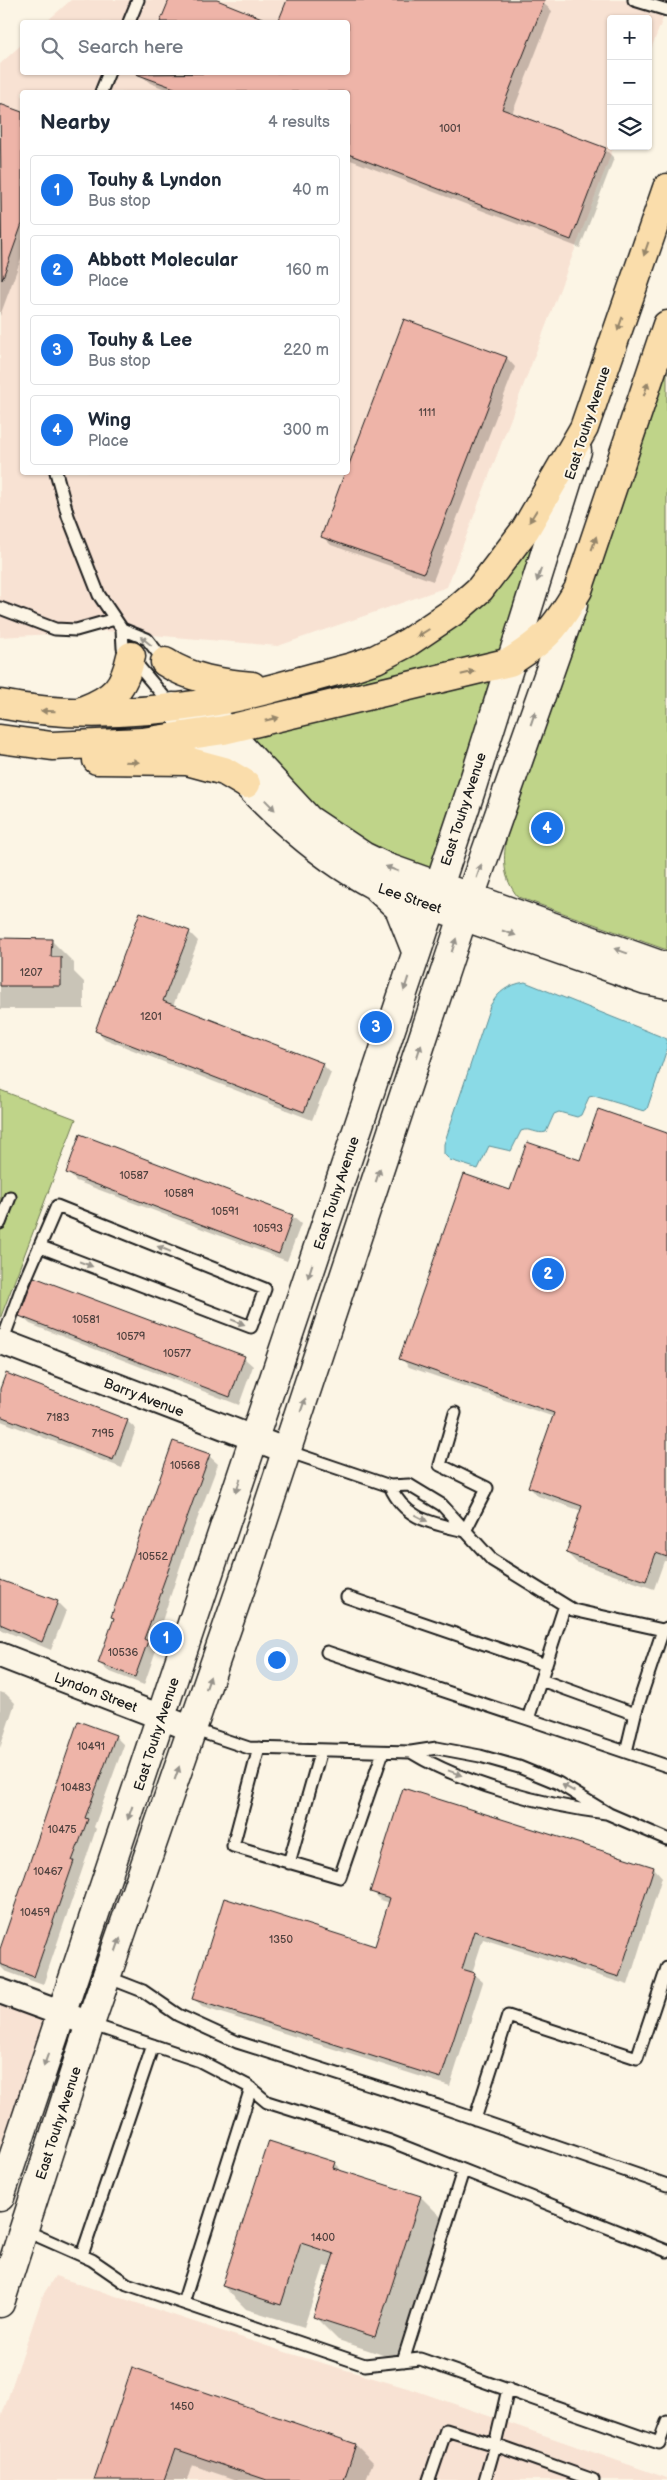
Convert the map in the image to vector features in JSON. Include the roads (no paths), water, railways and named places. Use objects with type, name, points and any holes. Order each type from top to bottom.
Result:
[{"type":"main road","name":"East Touhy Avenue","points":[[0,2197],[162,1717],[435,895],[584,428],[667,188]]},
{"type":"main road","name":"East Touhy Avenue","points":[[0,2303],[90,2024],[287,1451],[467,907],[578,590],[667,325]]},
{"type":"main road","points":[[0,704],[38,710],[78,712],[187,696],[273,688],[376,659],[408,643],[456,610],[480,589],[504,560],[539,507],[584,428]]},
{"type":"main road","points":[[0,738],[52,746],[142,742],[211,732],[510,662],[538,645],[557,625],[578,590]]},
{"type":"main road","points":[[78,712],[102,702],[116,693],[127,674],[131,656]]},
{"type":"main road","points":[[165,662],[178,670],[221,682],[273,688]]},
{"type":"main road","name":"Lee Street","points":[[187,696],[246,784],[314,847],[353,874],[374,885],[435,895]]},
{"type":"main road","name":"Lee Street","points":[[211,732],[310,820],[363,856],[435,895],[646,980],[667,984]]},
{"type":"main road","points":[[52,746],[78,760],[187,761],[224,771],[246,784]]},
{"type":"main road","points":[[374,885],[399,908],[416,951]]},
{"type":"main road","name":"Lee Street","points":[[467,907],[667,967]]},
{"type":"street","name":"Barry Avenue","points":[[1,1342],[287,1451]]},
{"type":"street","name":"Lyndon Street","points":[[0,1655],[192,1729]]},
{"type":"street","points":[[0,1991],[90,2024]]},
{"type":"lane","points":[[130,20],[138,0]]},
{"type":"lane","points":[[634,0],[667,10]]},
{"type":"lane","points":[[102,90],[108,75]]},
{"type":"lane","points":[[57,475],[68,516],[99,595],[122,629],[123,648],[131,656],[187,696]]},
{"type":"lane","points":[[0,608],[55,629],[76,630],[115,619]]},
{"type":"lane","points":[[122,629],[147,639],[165,662],[187,696]]},
{"type":"lane","points":[[0,1223],[10,1197]]},
{"type":"lane","points":[[1,1342],[22,1287],[41,1247],[57,1206],[265,1289],[251,1327],[41,1247]]},
{"type":"lane","points":[[455,1413],[440,1465],[487,1488],[465,1531]]},
{"type":"lane","points":[[287,1451],[390,1486],[409,1485],[442,1505],[492,1560],[573,1610],[665,1629],[635,1714],[626,1752]]},
{"type":"lane","points":[[390,1486],[397,1502],[422,1520],[465,1531]]},
{"type":"lane","points":[[347,1597],[546,1665]]},
{"type":"lane","points":[[528,1719],[565,1605]]},
{"type":"lane","points":[[327,1652],[667,1766]]},
{"type":"lane","points":[[541,1680],[635,1714]]},
{"type":"lane","points":[[192,1729],[249,1748],[383,1752],[411,1752],[437,1748],[519,1767],[558,1783],[609,1814],[667,1839]]},
{"type":"lane","points":[[259,1748],[234,1846],[340,1877],[383,1752]]},
{"type":"lane","points":[[289,1863],[322,1750]]},
{"type":"lane","points":[[411,1752],[430,1764],[557,1807],[609,1814]]},
{"type":"lane","points":[[475,2119],[508,2016],[637,2058],[667,1968]]},
{"type":"lane","points":[[107,1977],[143,1991],[178,2015],[237,2042],[475,2119],[667,2185]]},
{"type":"lane","points":[[90,2024],[200,2061],[251,2088],[267,2102],[390,2142],[667,2251]]},
{"type":"lane","points":[[82,2255],[153,2045]]},
{"type":"lane","points":[[183,2303],[251,2088]]},
{"type":"lane","points":[[403,2361],[463,2171]]},
{"type":"lane","points":[[24,2230],[82,2255],[127,2284],[365,2365],[420,2359],[659,2443],[667,2422]]},
{"type":"lane","points":[[485,2480],[508,2389]]},
{"type":"lane","points":[[429,2480],[446,2430],[495,2445],[592,2480]]},
{"type":"water","points":[[525,982],[667,1039],[667,1049],[647,1109],[644,1111],[594,1096],[589,1097],[581,1115],[577,1117],[559,1112],[554,1114],[546,1132],[521,1131],[511,1151],[489,1146],[478,1169],[450,1160],[444,1154],[444,1144],[490,1006],[504,990]]},
{"type":"place","name":"Wing","points":[[547,828]]},
{"type":"place","name":"Touhy & Lee","points":[[376,1027]]},
{"type":"place","name":"Abbott Molecular","points":[[548,1274]]},
{"type":"place","name":"Touhy & Lyndon","points":[[166,1638]]}]
